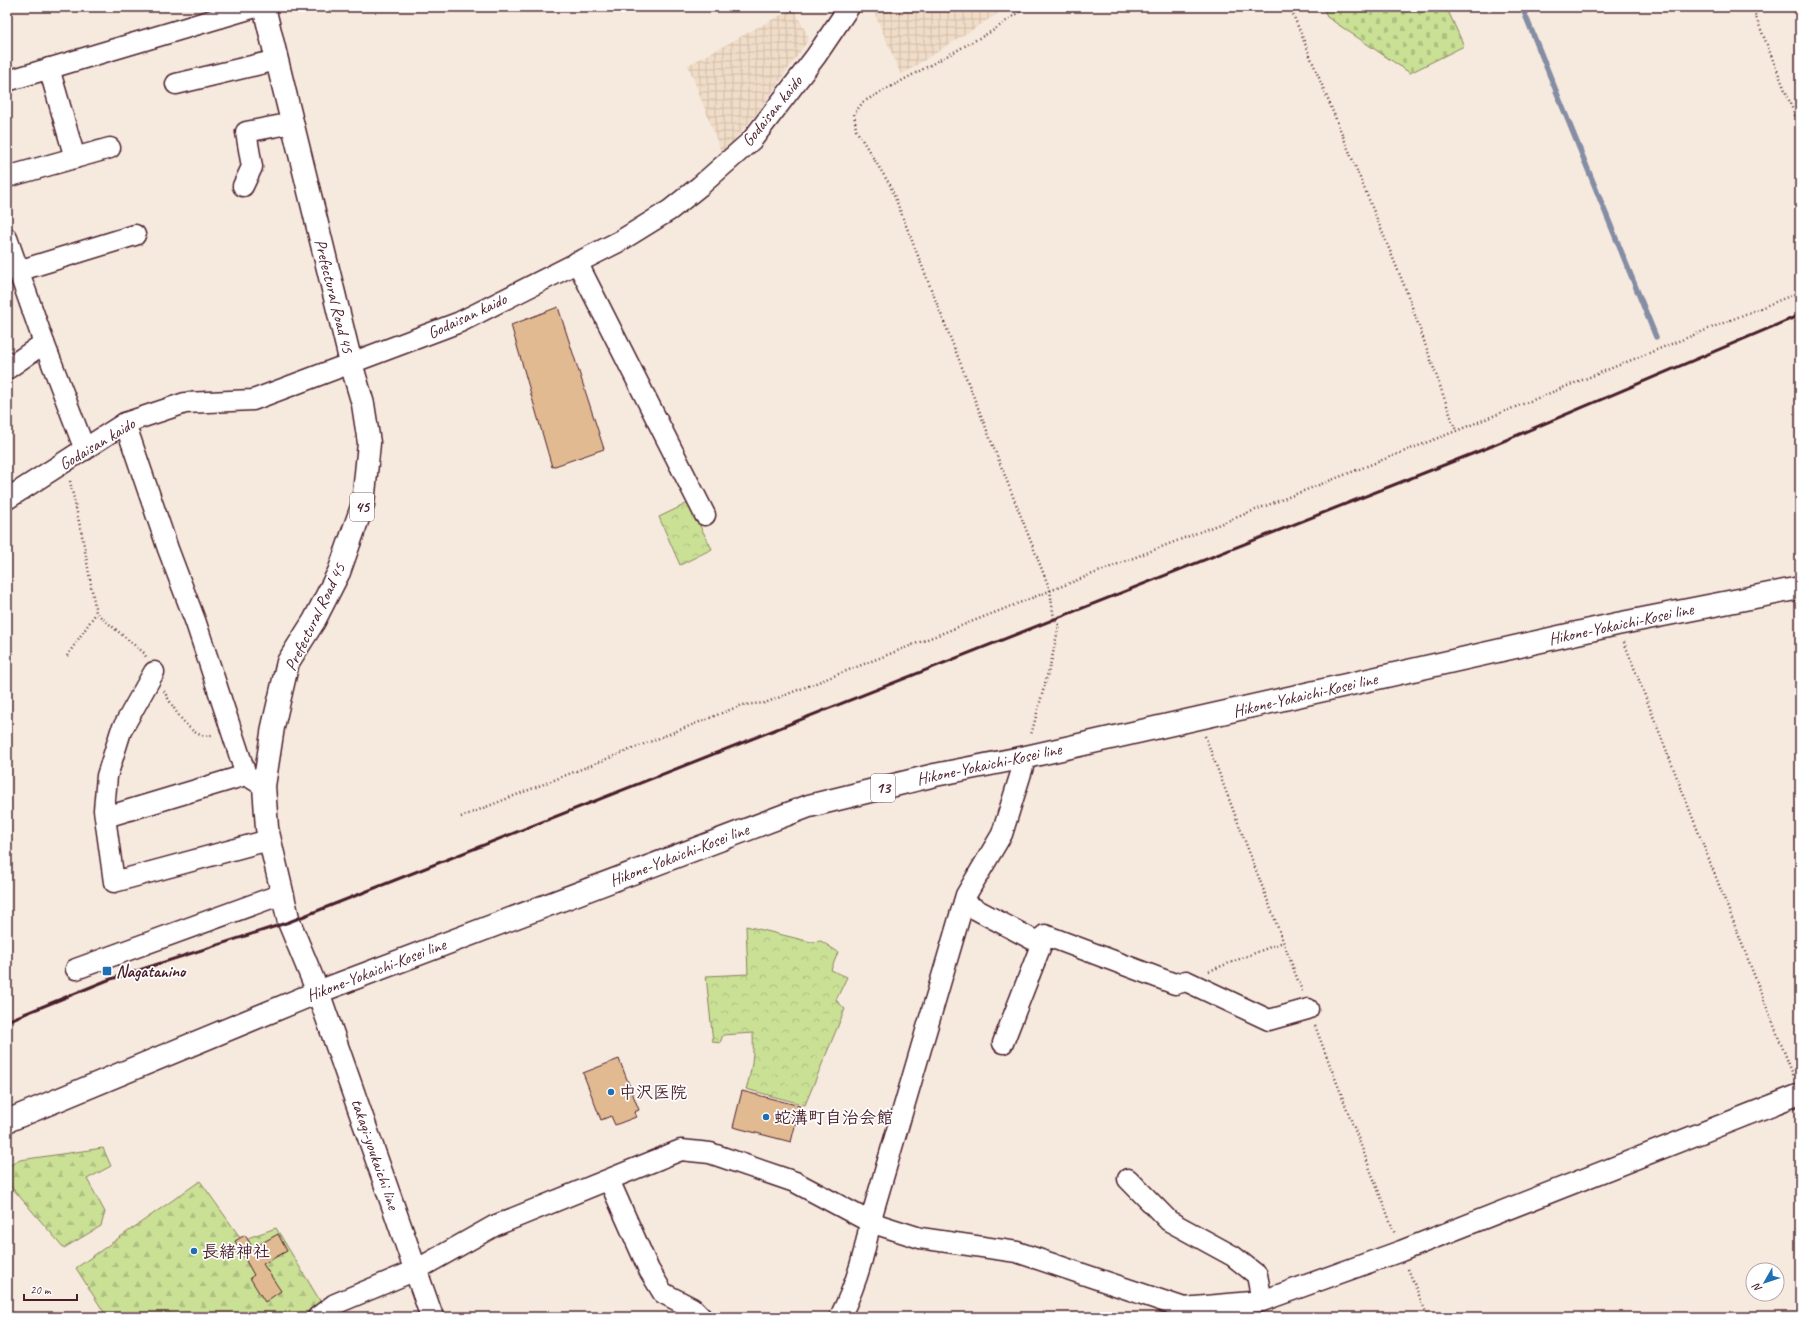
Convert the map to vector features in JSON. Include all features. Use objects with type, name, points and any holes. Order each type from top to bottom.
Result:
[{"type":"main road","name":"Prefectural Road 45","points":[[264,7],[351,363],[363,404],[369,443],[363,504],[339,572],[314,621],[288,662],[273,727],[255,781],[289,922],[318,992]]},
{"type":"main road","name":"Hikone-Yokaichi-Kosei line","points":[[7,1121],[318,992],[810,806],[935,775],[1026,757],[1199,719],[1617,624],[1800,588]]},
{"type":"main road","name":"takagi-youkaichi line","points":[[318,992],[432,1317]]},
{"type":"street","points":[[7,81],[256,7]]},
{"type":"street","name":"Godaisan kaido","points":[[7,499],[125,423],[185,403],[253,400],[460,322],[620,241],[670,210],[700,186],[752,140],[816,56],[849,7]]},
{"type":"street","points":[[176,84],[277,60]]},
{"type":"street","points":[[49,68],[75,158]]},
{"type":"street","points":[[243,186],[252,167],[246,132],[293,123]]},
{"type":"street","points":[[7,177],[110,148]]},
{"type":"street","points":[[18,271],[135,235]]},
{"type":"street","points":[[8,247],[85,450]]},
{"type":"street","points":[[577,262],[705,515]]},
{"type":"street","points":[[7,368],[44,343]]},
{"type":"street","points":[[106,817],[255,781],[168,550],[125,423]]},
{"type":"street","points":[[154,672],[121,731],[107,776],[106,817],[114,882],[269,840]]},
{"type":"street","points":[[840,1317],[848,1301],[868,1235],[870,1222],[966,895],[1002,834],[1026,757]]},
{"type":"street","points":[[76,969],[282,894]]},
{"type":"street","points":[[964,903],[1041,944]]},
{"type":"street","points":[[1003,1043],[1044,935],[1175,984],[1186,980],[1269,1020],[1308,1009]]},
{"type":"street","points":[[318,1317],[335,1304],[416,1270],[494,1226],[681,1150],[710,1153],[795,1182],[870,1222],[920,1238],[1017,1252],[1182,1313],[1262,1301],[1401,1251],[1797,1086]]},
{"type":"street","points":[[1128,1179],[1169,1221],[1233,1256],[1257,1275],[1262,1301]]},
{"type":"street","points":[[609,1180],[649,1270],[663,1293],[692,1308],[701,1317]]},
{"type":"path","points":[[1026,7],[994,30],[863,102],[854,114],[856,130],[890,185],[1050,590],[1054,619],[1059,625],[1052,658],[1026,757]]},
{"type":"path","points":[[1290,7],[1406,290],[1456,431]]},
{"type":"path","points":[[1752,7],[1800,128]]},
{"type":"path","points":[[461,817],[742,705],[765,703],[1456,431],[1800,292]]},
{"type":"path","points":[[65,462],[83,540],[96,613],[144,653],[174,709],[191,728],[201,735],[218,735]]},
{"type":"path","points":[[67,656],[96,613]]},
{"type":"path","points":[[1617,624],[1797,1086]]},
{"type":"path","points":[[1199,719],[1308,1009],[1428,1317]]},
{"type":"path","points":[[1186,980],[1283,942]]},
{"type":"shaded area","points":[[872,7],[1008,7],[901,75]]},
{"type":"shaded area","points":[[794,8],[809,39],[759,111],[722,154],[688,65]]},
{"type":"green space","points":[[1323,7],[1439,7],[1449,13],[1464,46],[1410,73],[1327,17]]},
{"type":"green space","points":[[688,503],[712,549],[680,565],[659,517]]},
{"type":"green space","points":[[746,926],[811,942],[821,941],[838,952],[831,970],[847,977],[836,1000],[845,1009],[805,1105],[746,1089],[752,1061],[753,1033],[723,1035],[720,1043],[713,1042],[706,976],[748,974]]},
{"type":"green space","points":[[103,1148],[111,1166],[87,1179],[105,1212],[101,1226],[64,1248],[7,1182],[7,1167],[20,1160]]},
{"type":"green space","name":"長緒神社","points":[[200,1181],[242,1240],[276,1228],[322,1304],[305,1317],[107,1317],[76,1268]]},
{"type":"building","points":[[558,307],[604,449],[552,467],[511,325]]},
{"type":"building","name":"中沢医院","points":[[619,1059],[639,1110],[634,1112],[636,1117],[615,1125],[611,1116],[601,1120],[583,1073]]},
{"type":"building","name":"蛇溝町自治会館","points":[[742,1091],[800,1106],[791,1142],[733,1127]]},
{"type":"building","points":[[278,1234],[287,1251],[263,1264],[281,1291],[265,1302],[250,1278],[254,1275],[235,1241],[245,1235],[253,1248]]},
{"type":"waterway","points":[[1522,7],[1656,337]]},
{"type":"railway","points":[[7,1021],[108,980],[289,922],[1487,448],[1800,315]]},
{"type":"place","name":"Nagatanino","points":[[107,971]]},
{"type":"place","name":"中沢医院","points":[[611,1092]]},
{"type":"place","name":"蛇溝町自治会館","points":[[766,1117]]},
{"type":"place","name":"長緒神社","points":[[194,1251]]}]
